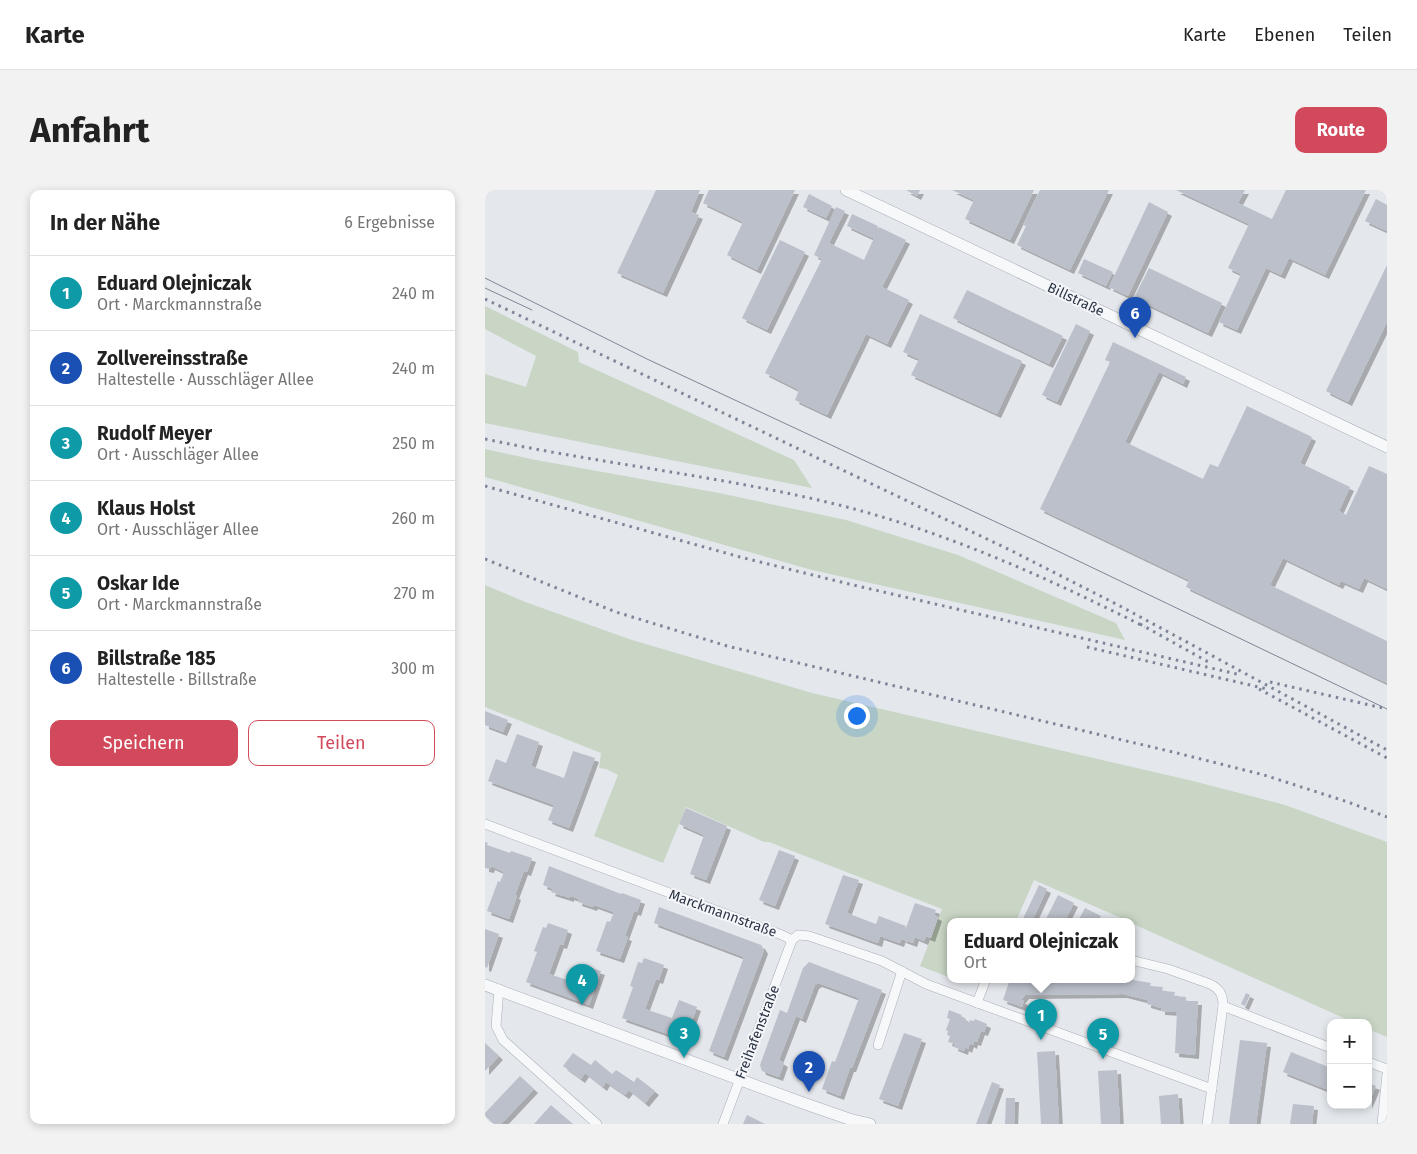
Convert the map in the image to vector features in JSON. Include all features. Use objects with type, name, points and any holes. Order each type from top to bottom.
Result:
[{"type":"street","name":"Billstraße","points":[[846,190],[1387,447]]},
{"type":"street","name":"Marckmannstraße","points":[[485,824],[782,934],[792,940],[799,935],[809,936],[882,961],[926,984],[1212,1089]]},
{"type":"street","name":"Freihafenstraße","points":[[723,1124],[792,940]]},
{"type":"street","points":[[1135,961],[1168,969],[1216,987],[1222,996],[1223,1006],[1207,1124]]},
{"type":"street","points":[[878,1045],[902,971]]},
{"type":"street","points":[[977,1003],[984,983]]},
{"type":"street","points":[[485,985],[848,1121],[871,1124]]},
{"type":"street","points":[[499,989],[497,1026],[503,1040],[597,1124]]},
{"type":"street","points":[[1223,1006],[1327,1046]]},
{"type":"street","points":[[1372,1063],[1387,1069]]},
{"type":"street","points":[[1382,1124],[1387,1074]]},
{"type":"green space","points":[[485,306],[578,352],[579,362],[794,460],[812,488],[485,423],[485,374],[526,387],[536,356],[485,329]]},
{"type":"green space","points":[[485,449],[719,493],[846,520],[958,555],[1116,623],[1125,640],[812,570],[485,477]]},
{"type":"green space","points":[[485,585],[528,603],[632,640],[812,693],[1193,781],[1285,805],[1387,842],[1387,1037],[1372,1031],[1372,1019],[1346,1019],[1135,925],[1135,918],[1121,918],[1034,880],[1017,918],[947,918],[947,976],[920,966],[942,909],[769,842],[764,842],[686,807],[663,863],[594,836],[618,775],[599,768],[601,753],[485,707]]},
{"type":"building","points":[[656,190],[700,190],[691,212],[699,215],[663,293],[617,273]]},
{"type":"building","points":[[709,190],[795,190],[757,270],[727,255],[743,222],[703,203]]},
{"type":"building","points":[[906,190],[920,190],[917,196]]},
{"type":"building","points":[[952,190],[1034,190],[1010,240],[965,219],[974,200]]},
{"type":"building","points":[[1040,190],[1109,190],[1070,270],[1017,245],[1026,226],[1023,225]]},
{"type":"building","points":[[1176,190],[1245,190],[1238,203],[1272,219],[1286,190],[1366,190],[1325,275],[1289,258],[1281,275],[1266,268],[1237,330],[1219,322],[1241,274],[1228,268],[1249,224]]},
{"type":"building","points":[[809,194],[832,206],[826,218],[803,207]]},
{"type":"building","points":[[1376,199],[1387,205],[1387,231],[1365,221]]},
{"type":"building","points":[[1149,202],[1168,212],[1128,296],[1109,287]]},
{"type":"building","points":[[836,207],[845,211],[829,243],[864,260],[879,227],[906,240],[882,287],[909,300],[887,344],[866,334],[827,415],[795,400],[799,390],[765,373],[822,259],[814,255]]},
{"type":"building","points":[[852,214],[878,226],[873,238],[847,226]]},
{"type":"building","points":[[780,240],[805,252],[767,330],[742,318]]},
{"type":"building","points":[[1084,259],[1113,272],[1106,286],[1078,273]]},
{"type":"building","points":[[1387,265],[1387,322],[1348,402],[1326,391]]},
{"type":"building","points":[[1149,268],[1222,303],[1208,333],[1134,298]]},
{"type":"building","points":[[967,290],[1063,336],[1049,364],[953,318]]},
{"type":"building","points":[[920,314],[1022,361],[997,414],[911,375],[919,359],[903,352]]},
{"type":"building","points":[[1076,324],[1090,331],[1057,402],[1042,395]]},
{"type":"building","points":[[1113,342],[1186,377],[1183,384],[1159,372],[1125,442],[1203,479],[1210,464],[1218,467],[1247,406],[1312,437],[1300,463],[1350,487],[1339,511],[1346,515],[1369,466],[1387,474],[1387,589],[1364,578],[1359,589],[1341,581],[1339,585],[1283,558],[1270,585],[1387,641],[1387,683],[1186,587],[1189,580],[1040,509],[1110,362],[1105,360]]},
{"type":"building","points":[[485,711],[508,720],[503,732],[485,725]]},
{"type":"building","points":[[517,734],[539,742],[531,766],[564,778],[573,751],[595,758],[569,828],[548,820],[554,805],[488,781],[496,759],[506,763]]},
{"type":"building","points":[[686,808],[727,826],[706,880],[690,874],[704,835],[679,824]]},
{"type":"building","points":[[485,842],[488,843],[487,845],[510,853],[511,851],[532,858],[527,872],[524,871],[509,919],[487,911],[498,881],[500,882],[504,872],[491,866],[490,869],[485,868]]},
{"type":"building","points":[[779,850],[795,856],[775,906],[759,900]]},
{"type":"building","points":[[549,866],[641,900],[637,912],[634,911],[625,936],[628,937],[620,959],[596,951],[607,921],[610,922],[614,912],[578,902],[579,899],[570,896],[570,898],[551,892],[553,889],[543,885]]},
{"type":"building","points":[[843,875],[859,880],[847,913],[876,924],[879,916],[906,926],[900,943],[880,936],[878,943],[825,924]]},
{"type":"building","points":[[1039,885],[1047,889],[1033,918],[1023,918]]},
{"type":"building","points":[[1058,895],[1074,903],[1066,918],[1046,918]]},
{"type":"building","points":[[915,903],[936,910],[934,915],[938,917],[931,938],[926,936],[924,941],[915,937],[913,943],[902,939]]},
{"type":"building","points":[[659,907],[761,945],[764,950],[724,1057],[709,1051],[744,957],[654,923]]},
{"type":"building","points":[[1085,908],[1101,916],[1100,918],[1080,918]]},
{"type":"building","points":[[548,923],[568,930],[563,945],[560,944],[549,974],[577,983],[583,965],[601,971],[589,1005],[526,982],[537,952],[534,951],[543,927],[546,928]]},
{"type":"building","points":[[485,929],[499,934],[487,968],[485,967]]},
{"type":"building","points":[[644,958],[664,965],[659,980],[656,979],[645,1009],[672,1018],[679,1000],[697,1007],[685,1040],[622,1018],[633,987],[630,986],[638,962],[642,963]]},
{"type":"building","points":[[809,962],[882,990],[840,1096],[822,1089],[832,1061],[835,1062],[859,998],[818,983],[815,985],[802,1019],[796,1016],[779,1060],[784,1063],[779,1077],[762,1071],[760,1065],[780,1010],[787,1013],[803,968]]},
{"type":"building","points":[[1135,980],[1151,983],[1150,986],[1163,987],[1162,991],[1175,992],[1174,996],[1186,997],[1186,1001],[1198,1001],[1195,1055],[1175,1053],[1177,1012],[1161,1011],[1161,1008],[1147,1004],[1147,1000],[1123,994],[1025,995],[1021,1000],[1024,1001],[1022,1007],[1003,1000],[1009,983],[1135,983]]},
{"type":"building","points":[[1246,993],[1250,995],[1245,1006],[1241,1004]]},
{"type":"building","points":[[949,1010],[962,1015],[965,1018],[964,1021],[969,1023],[970,1020],[974,1021],[975,1019],[987,1024],[984,1032],[981,1031],[977,1042],[974,1041],[973,1045],[970,1043],[968,1049],[965,1047],[964,1051],[954,1047],[955,1044],[948,1042],[950,1036],[947,1035],[948,1031],[946,1030],[950,1019],[947,1018]]},
{"type":"building","points":[[904,1033],[922,1039],[898,1106],[879,1099]]},
{"type":"building","points":[[1240,1040],[1267,1043],[1256,1124],[1229,1124]]},
{"type":"building","points":[[485,1043],[499,1056],[485,1071]]},
{"type":"building","points":[[1055,1051],[1059,1124],[1041,1124],[1037,1052]]},
{"type":"building","points":[[1291,1052],[1327,1066],[1327,1089],[1283,1072]]},
{"type":"building","points":[[573,1053],[591,1065],[595,1060],[612,1074],[616,1070],[634,1082],[637,1077],[655,1091],[645,1103],[629,1090],[625,1095],[606,1082],[603,1087],[585,1073],[581,1079],[563,1066]]},
{"type":"building","points":[[1117,1070],[1120,1124],[1101,1124],[1098,1071]]},
{"type":"building","points":[[520,1076],[534,1089],[501,1124],[494,1124],[485,1116],[485,1113]]},
{"type":"building","points":[[992,1082],[1000,1085],[986,1124],[976,1124]]},
{"type":"building","points":[[1372,1084],[1376,1086],[1372,1096]]},
{"type":"building","points":[[1178,1094],[1180,1124],[1161,1124],[1159,1096]]},
{"type":"building","points":[[1006,1098],[1015,1098],[1014,1124],[1005,1124]]},
{"type":"building","points":[[1293,1104],[1314,1106],[1312,1124],[1290,1124]]},
{"type":"building","points":[[551,1105],[560,1113],[573,1124],[534,1124]]},
{"type":"building","points":[[747,1115],[765,1124],[743,1124]]},
{"type":"tram line","points":[[485,278],[647,359],[1041,543],[1387,709]]},
{"type":"tram line","points":[[485,288],[532,310]]},
{"type":"railway","points":[[485,299],[1012,551],[1120,606],[1387,750]]},
{"type":"railway","points":[[485,439],[751,486],[839,505],[879,516],[918,528],[995,557],[1145,627]]},
{"type":"railway","points":[[485,486],[740,557],[1241,675]]},
{"type":"railway","points":[[485,559],[616,612],[727,646],[1264,775],[1348,802],[1387,817]]},
{"type":"railway","points":[[1140,624],[1212,664]]},
{"type":"railway","points":[[1087,647],[1267,689]]},
{"type":"railway","points":[[1270,682],[1387,709]]},
{"type":"railway","points":[[1259,689],[1387,758]]},
{"type":"place","name":"Billstraße 185","points":[[1135,338]]},
{"type":"place","name":"Klaus Holst","points":[[582,1005]]},
{"type":"place","name":"Eduard Olejniczak","points":[[1041,1040]]},
{"type":"place","name":"Rudolf Meyer","points":[[684,1058]]},
{"type":"place","name":"Oskar Ide","points":[[1103,1059]]},
{"type":"place","name":"Zollvereinsstraße","points":[[809,1092]]}]
